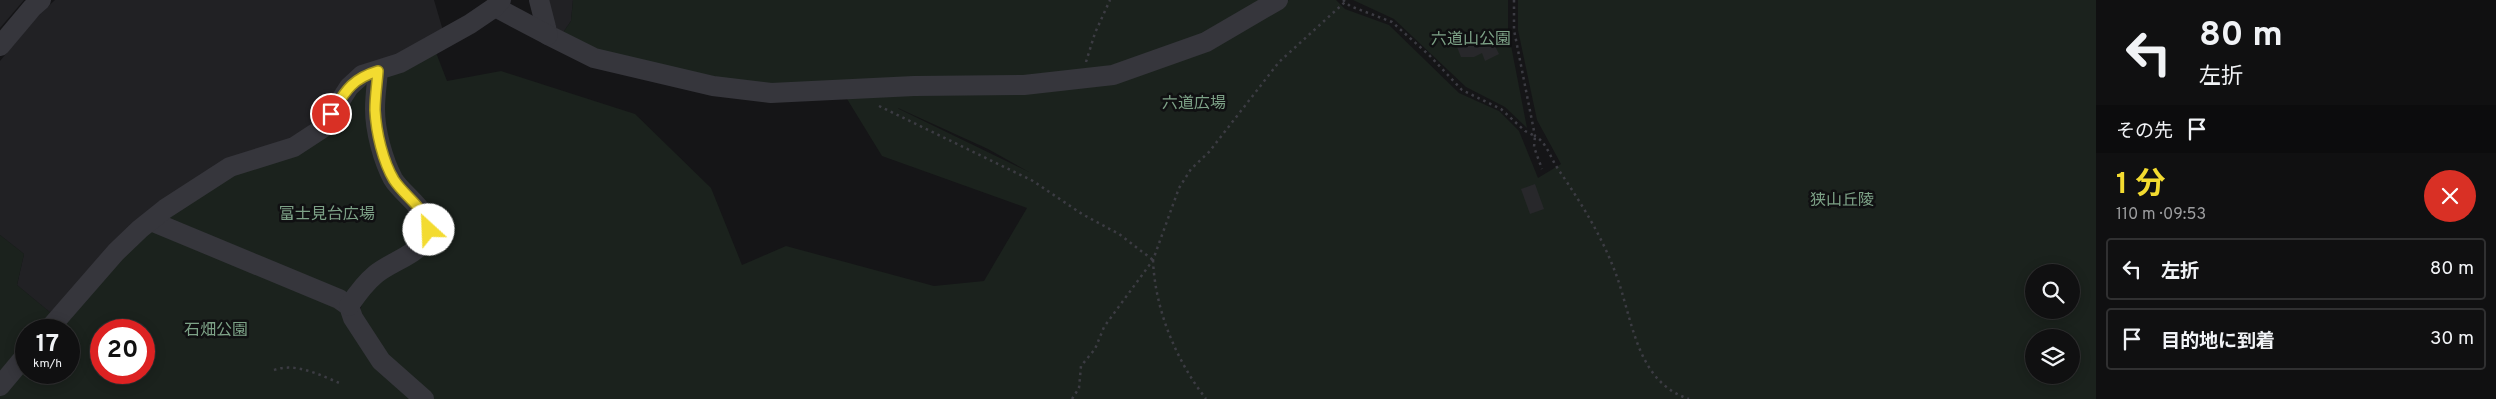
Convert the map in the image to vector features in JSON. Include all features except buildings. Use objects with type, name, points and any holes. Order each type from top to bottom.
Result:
[{"type":"street","points":[[0,46],[22,19],[41,0]]},
{"type":"street","points":[[539,0],[548,35]]},
{"type":"street","points":[[58,319],[116,252],[150,221],[230,167],[294,147],[322,128],[349,87],[362,75],[400,63],[470,24],[498,3],[548,35],[594,58],[713,86],[771,92],[914,86],[1024,85],[1113,75],[1206,42],[1278,0]]},
{"type":"street","points":[[349,306],[357,293],[377,273],[419,247],[429,230],[428,223],[422,212],[394,180],[387,165],[380,140],[375,109],[378,71]]},
{"type":"street","points":[[150,221],[339,299],[349,306],[353,318],[381,361],[424,399]]},
{"type":"street","points":[[0,386],[15,368]]},
{"type":"path","points":[[1085,79],[1086,57],[1110,0]]},
{"type":"path","points":[[1514,0],[1514,30],[1534,136],[1534,147],[1542,169]]},
{"type":"path","points":[[1072,399],[1079,388],[1081,366],[1095,349],[1104,327],[1154,260],[1179,188],[1191,169],[1209,152],[1280,62],[1344,1],[1350,6],[1392,22],[1428,54],[1462,90],[1500,109],[1525,131],[1543,141],[1553,161],[1591,219],[1614,269],[1639,350],[1653,375],[1668,390],[1689,399]]},
{"type":"path","points":[[871,102],[1033,181],[1082,214],[1119,234],[1154,260]]},
{"type":"path","points":[[1154,260],[1154,278],[1169,334],[1189,376],[1206,399]]},
{"type":"path","points":[[274,370],[281,367],[296,368],[342,384]]},
{"type":"shaded area","points":[[0,0],[24,0],[0,28]]},
{"type":"shaded area","points":[[55,0],[434,0],[444,34],[52,314],[17,285],[24,254],[0,235],[0,61],[34,20]]},
{"type":"shaded area","points":[[546,0],[573,0],[571,21],[560,37]]},
{"type":"green space","points":[[573,0],[1267,0],[1202,39],[1112,70],[1054,79],[772,88],[599,53],[560,37],[571,21]]},
{"type":"green space","name":"狭山丘陵","points":[[1289,0],[1336,0],[1345,9],[1389,25],[1459,93],[1499,111],[1519,131],[1538,178],[1561,164],[1537,120],[1518,30],[1518,0],[2096,0],[2096,399],[434,399],[390,361],[359,317],[364,294],[433,239],[404,187],[383,133],[383,84],[388,77],[435,50],[447,81],[501,71],[635,114],[711,188],[742,265],[786,246],[934,286],[984,281],[1027,208],[882,156],[844,94],[1056,87],[1222,39]],"holes":[[[898,108],[988,149],[1029,172]]]},
{"type":"green space","name":"六道山公園","points":[[1353,0],[1508,0],[1508,30],[1527,128],[1505,107],[1466,87],[1394,19]]},
{"type":"green space","name":"富士見台広場","points":[[365,82],[370,84],[371,114],[414,211],[420,232],[416,240],[347,295],[165,216],[232,171],[295,151]]},
{"type":"green space","name":"石畑公園","points":[[157,230],[339,306],[416,399],[0,399],[0,393],[15,375],[15,384],[80,384],[80,319],[64,319],[146,231]]},
{"type":"green space","points":[[0,235],[24,254],[17,285],[52,314],[48,319],[15,319],[15,359],[0,377]]},
{"type":"route","points":[[331,114],[349,87],[362,75],[378,71],[375,109],[380,140],[387,165],[394,180],[422,212],[428,223],[429,230]]},
{"type":"park label","name":"六道広場","points":[[1194,102]]}]
